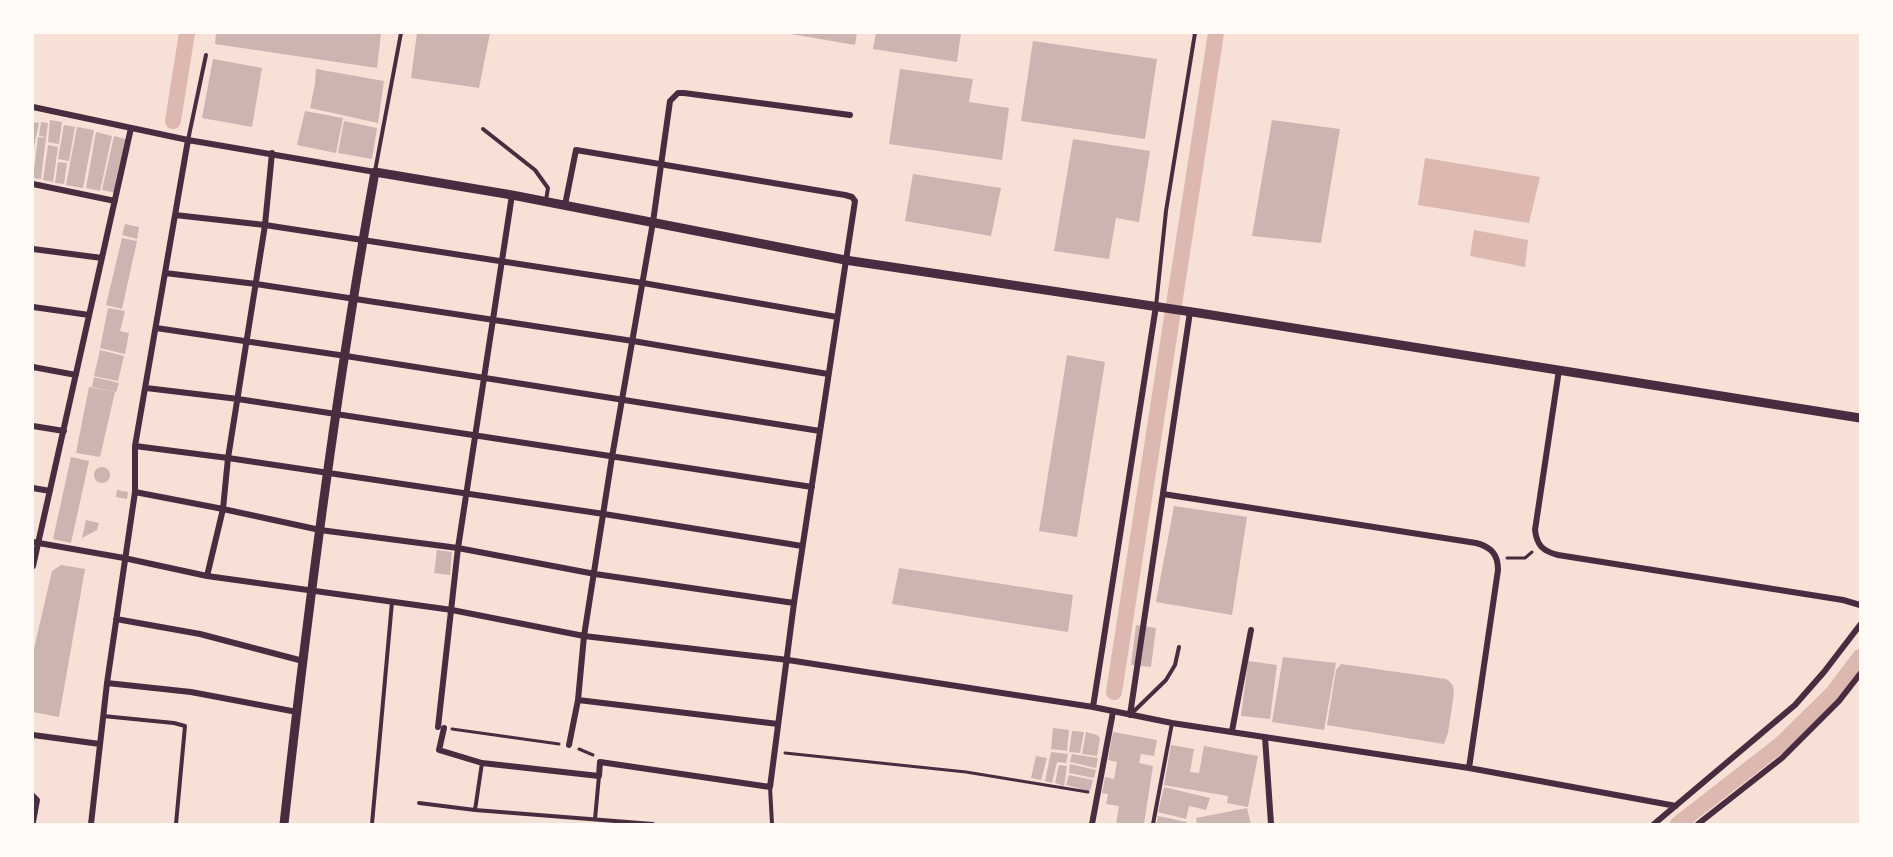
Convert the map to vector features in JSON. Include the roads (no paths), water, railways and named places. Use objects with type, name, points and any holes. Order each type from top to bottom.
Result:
[{"type":"street","points":[[569,745],[579,700],[584,636],[612,457],[653,222],[668,114],[674,96],[684,93],[850,115]]},
{"type":"street","points":[[33,107],[188,140],[512,195],[845,260],[1159,307],[1860,418]]},
{"type":"street","points":[[33,566],[36,543],[64,430],[131,128]]},
{"type":"street","points":[[91,824],[107,683],[135,492],[135,446],[188,140]]},
{"type":"street","points":[[512,195],[458,548],[439,750],[482,763],[599,776],[600,762],[770,787],[802,546],[855,204],[852,197],[845,195],[576,150],[565,205]]},
{"type":"street","points":[[207,576],[223,509],[228,458],[265,225],[272,153]]},
{"type":"street","points":[[284,824],[311,590],[375,172]]},
{"type":"street","points":[[33,184],[115,201]]},
{"type":"street","points":[[175,215],[265,225],[363,242],[643,283],[837,317]]},
{"type":"street","points":[[33,249],[102,258]]},
{"type":"street","points":[[165,273],[256,284],[633,341],[828,374]]},
{"type":"street","points":[[1093,707],[1159,307]]},
{"type":"street","points":[[33,308],[89,315]]},
{"type":"street","points":[[1130,715],[1190,312]]},
{"type":"street","points":[[156,328],[820,431]]},
{"type":"street","points":[[33,367],[76,375]]},
{"type":"street","points":[[1559,370],[1535,530],[1539,546],[1546,552],[1843,600],[1860,605]]},
{"type":"street","points":[[146,388],[238,399],[812,487]]},
{"type":"street","points":[[33,426],[64,430]]},
{"type":"street","points":[[135,446],[604,514],[802,546]]},
{"type":"street","points":[[33,488],[50,491]]},
{"type":"street","points":[[135,492],[320,530],[458,548],[595,573],[794,603]]},
{"type":"street","points":[[1163,494],[1476,543],[1490,548],[1496,558],[1498,570],[1469,768]]},
{"type":"street","points":[[36,543],[124,558],[207,576],[452,610],[584,636],[788,660],[1093,707],[1172,723],[1469,768],[1676,806]]},
{"type":"street","points":[[116,619],[200,634],[303,661]]},
{"type":"street","points":[[1654,824],[1795,705],[1860,625]]},
{"type":"street","points":[[1233,731],[1251,630]]},
{"type":"street","points":[[1698,824],[1782,758],[1839,701],[1860,674]]},
{"type":"street","points":[[107,683],[191,692],[297,712]]},
{"type":"street","points":[[579,700],[778,724]]},
{"type":"street","points":[[1092,824],[1113,712]]},
{"type":"street","points":[[33,735],[100,744]]},
{"type":"street","points":[[1265,736],[1271,824]]},
{"type":"street","points":[[33,796],[37,798],[33,822]]},
{"type":"lane","points":[[375,172],[401,33]]},
{"type":"lane","points":[[1159,307],[1166,211],[1195,33]]},
{"type":"lane","points":[[188,140],[206,55]]},
{"type":"lane","points":[[483,129],[535,170],[548,188],[546,202]]},
{"type":"lane","points":[[372,824],[392,602]]},
{"type":"lane","points":[[1130,715],[1166,680],[1175,666],[1179,647]]},
{"type":"lane","points":[[103,716],[185,726],[176,824]]},
{"type":"lane","points":[[1153,824],[1172,723]]},
{"type":"lane","points":[[475,810],[482,763]]},
{"type":"lane","points":[[595,819],[599,776]]},
{"type":"lane","points":[[770,787],[772,824]]},
{"type":"lane","points":[[419,802],[475,810],[653,824]]},
{"type":"lane","points":[[579,818],[579,824]]},
{"type":"waterway","points":[[173,121],[187,33]]},
{"type":"waterway","points":[[1114,692],[1216,33]]},
{"type":"waterway","points":[[1678,824],[1781,744],[1832,694],[1860,657]]}]
